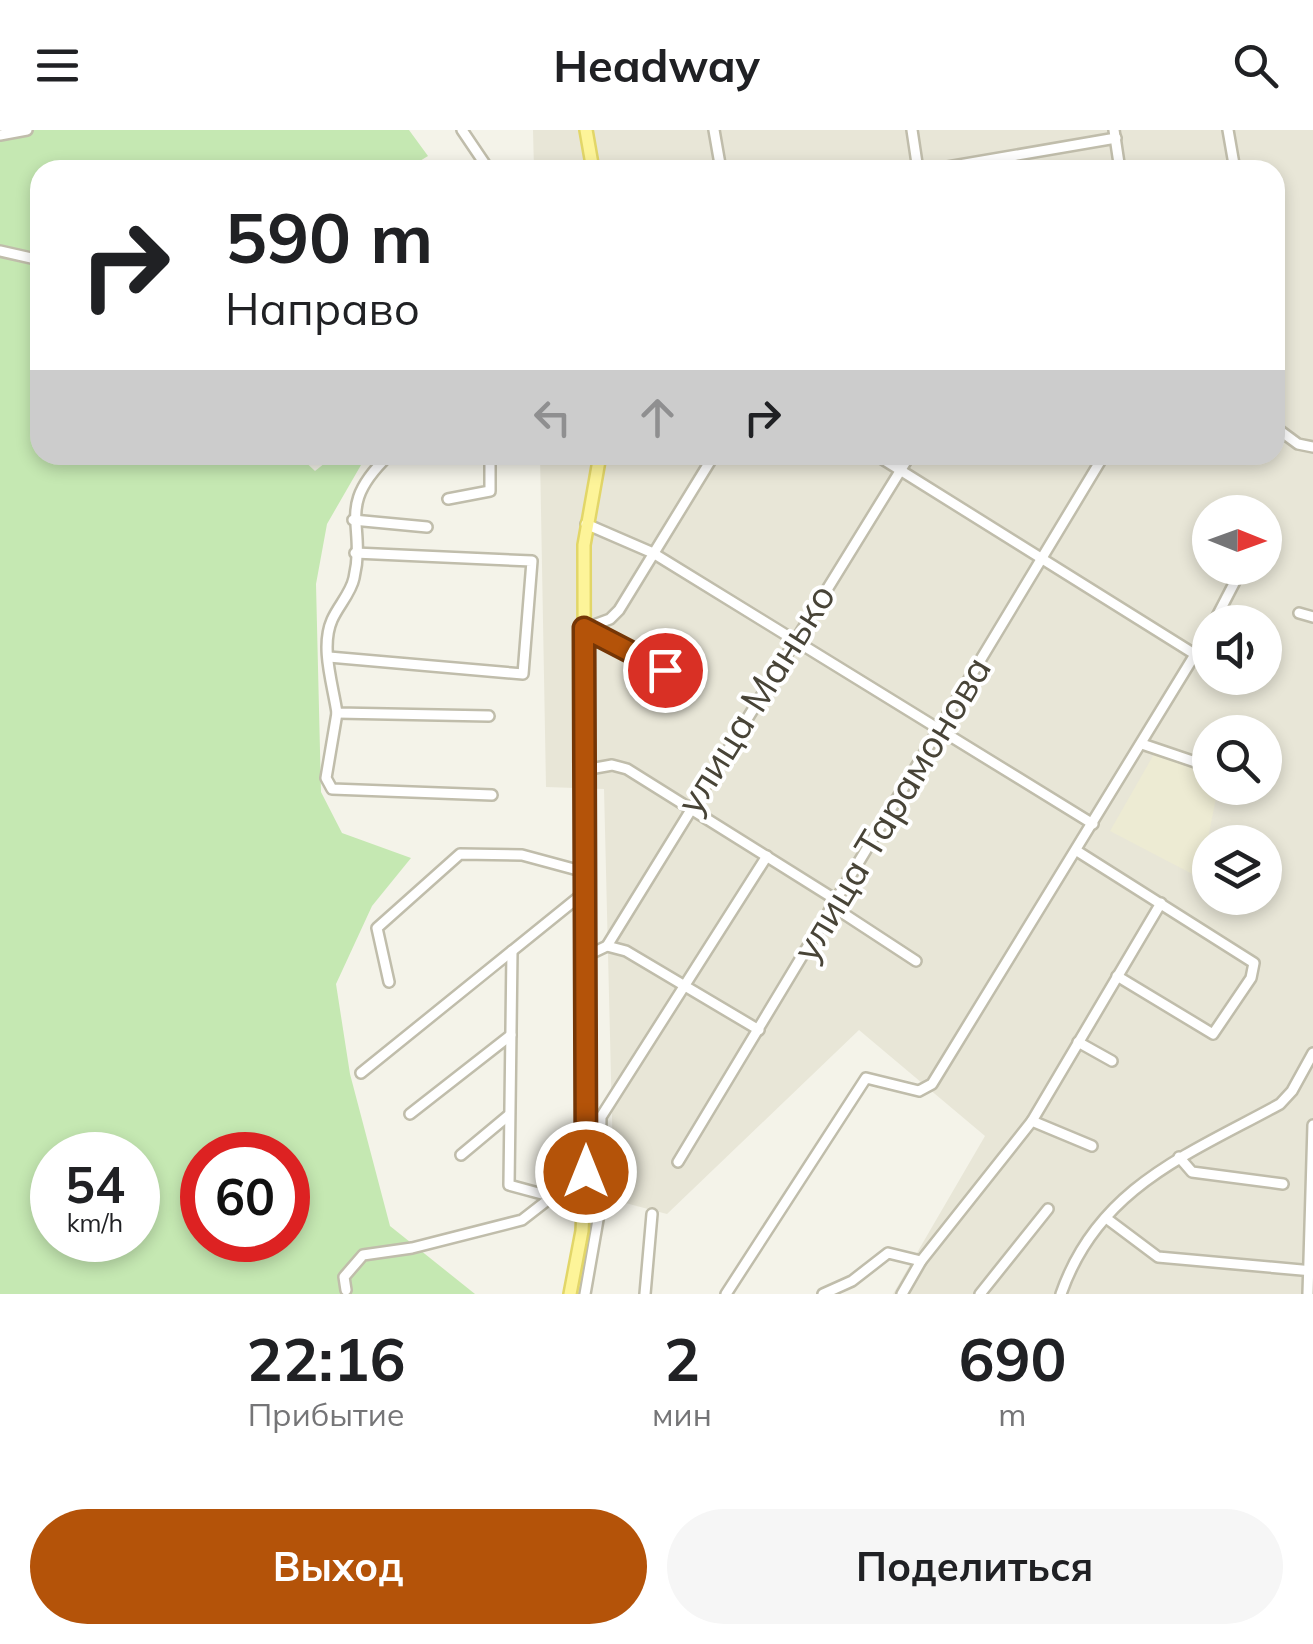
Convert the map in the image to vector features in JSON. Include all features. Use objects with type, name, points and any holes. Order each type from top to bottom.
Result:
[{"type":"main road","points":[[586,130],[591,160]]},
{"type":"main road","points":[[570,1294],[582,1231],[586,1172],[584,628],[586,524],[598,465]]},
{"type":"street","points":[[0,136],[27,130]]},
{"type":"street","points":[[462,130],[482,160]]},
{"type":"street","points":[[714,130],[719,160]]},
{"type":"street","points":[[912,130],[916,160]]},
{"type":"street","points":[[1228,130],[1233,160]]},
{"type":"street","points":[[981,160],[1115,134],[1119,160]]},
{"type":"street","points":[[0,251],[30,258]]},
{"type":"street","points":[[1285,435],[1298,444],[1313,447]]},
{"type":"street","points":[[381,465],[363,489],[353,520],[354,580],[330,623],[328,657],[337,713],[326,778],[332,789],[492,794]]},
{"type":"street","points":[[448,498],[490,492],[490,465]]},
{"type":"street","points":[[584,628],[614,615],[708,465]]},
{"type":"street","points":[[893,465],[1192,653]]},
{"type":"street","name":"улица Манько","points":[[607,946],[688,808],[903,465]]},
{"type":"street","name":"улица Тарамонова","points":[[678,1162],[1098,465]]},
{"type":"street","points":[[353,520],[427,527]]},
{"type":"street","points":[[586,524],[652,553],[1093,824]]},
{"type":"street","points":[[328,657],[523,674],[532,561],[355,553]]},
{"type":"street","points":[[1299,614],[1313,617]]},
{"type":"street","points":[[584,628],[665,670]]},
{"type":"street","points":[[726,1294],[866,1078],[919,1090],[932,1084],[1192,662]]},
{"type":"street","points":[[337,713],[490,716]]},
{"type":"street","points":[[1142,744],[1192,762]]},
{"type":"street","points":[[584,770],[619,766],[766,856],[916,962]]},
{"type":"street","points":[[1077,851],[1254,963],[1250,978],[1212,1034],[1117,976]]},
{"type":"street","points":[[389,982],[377,928],[460,854],[522,855],[585,872]]},
{"type":"street","points":[[586,1294],[600,1214],[601,1117],[766,856]]},
{"type":"street","points":[[361,1073],[586,892]]},
{"type":"street","points":[[907,1293],[921,1262],[1032,1121],[1161,903]]},
{"type":"street","points":[[586,956],[607,946],[637,956],[760,1030]]},
{"type":"street","points":[[512,951],[509,1185],[553,1197]]},
{"type":"street","points":[[410,1114],[511,1034]]},
{"type":"street","points":[[1078,1042],[1112,1061]]},
{"type":"street","points":[[1061,1294],[1084,1242],[1152,1172],[1280,1104],[1292,1091],[1313,1053]]},
{"type":"street","points":[[461,1155],[509,1115]]},
{"type":"street","points":[[1032,1121],[1092,1146]]},
{"type":"street","points":[[1308,1294],[1313,1125]]},
{"type":"street","points":[[1179,1157],[1192,1172],[1284,1184]]},
{"type":"street","points":[[346,1290],[344,1278],[363,1255],[412,1248],[522,1220],[586,1172]]},
{"type":"street","points":[[980,1294],[1048,1209]]},
{"type":"street","points":[[645,1294],[652,1214]]},
{"type":"street","points":[[1106,1218],[1158,1257],[1311,1271]]},
{"type":"street","points":[[823,1294],[852,1281],[888,1254],[921,1262]]},
{"type":"shaded area","points":[[533,130],[1313,130],[1313,1294],[893,1294],[985,1136],[859,1030],[667,1214],[614,1200],[604,789],[546,787],[540,465],[1285,465],[1285,160],[534,160]]},
{"type":"shaded area","points":[[1154,754],[1192,768],[1192,805],[1215,805],[1211,825],[1192,825],[1192,874],[1110,831]]},
{"type":"green space","points":[[0,130],[409,130],[428,156],[421,160],[30,160],[30,465],[309,465],[315,471],[322,465],[361,465],[327,524],[316,584],[321,792],[342,833],[411,858],[372,906],[336,984],[350,1074],[390,1226],[475,1294],[0,1294]]},
{"type":"route","points":[[586,1172],[584,628],[665,670]]}]
